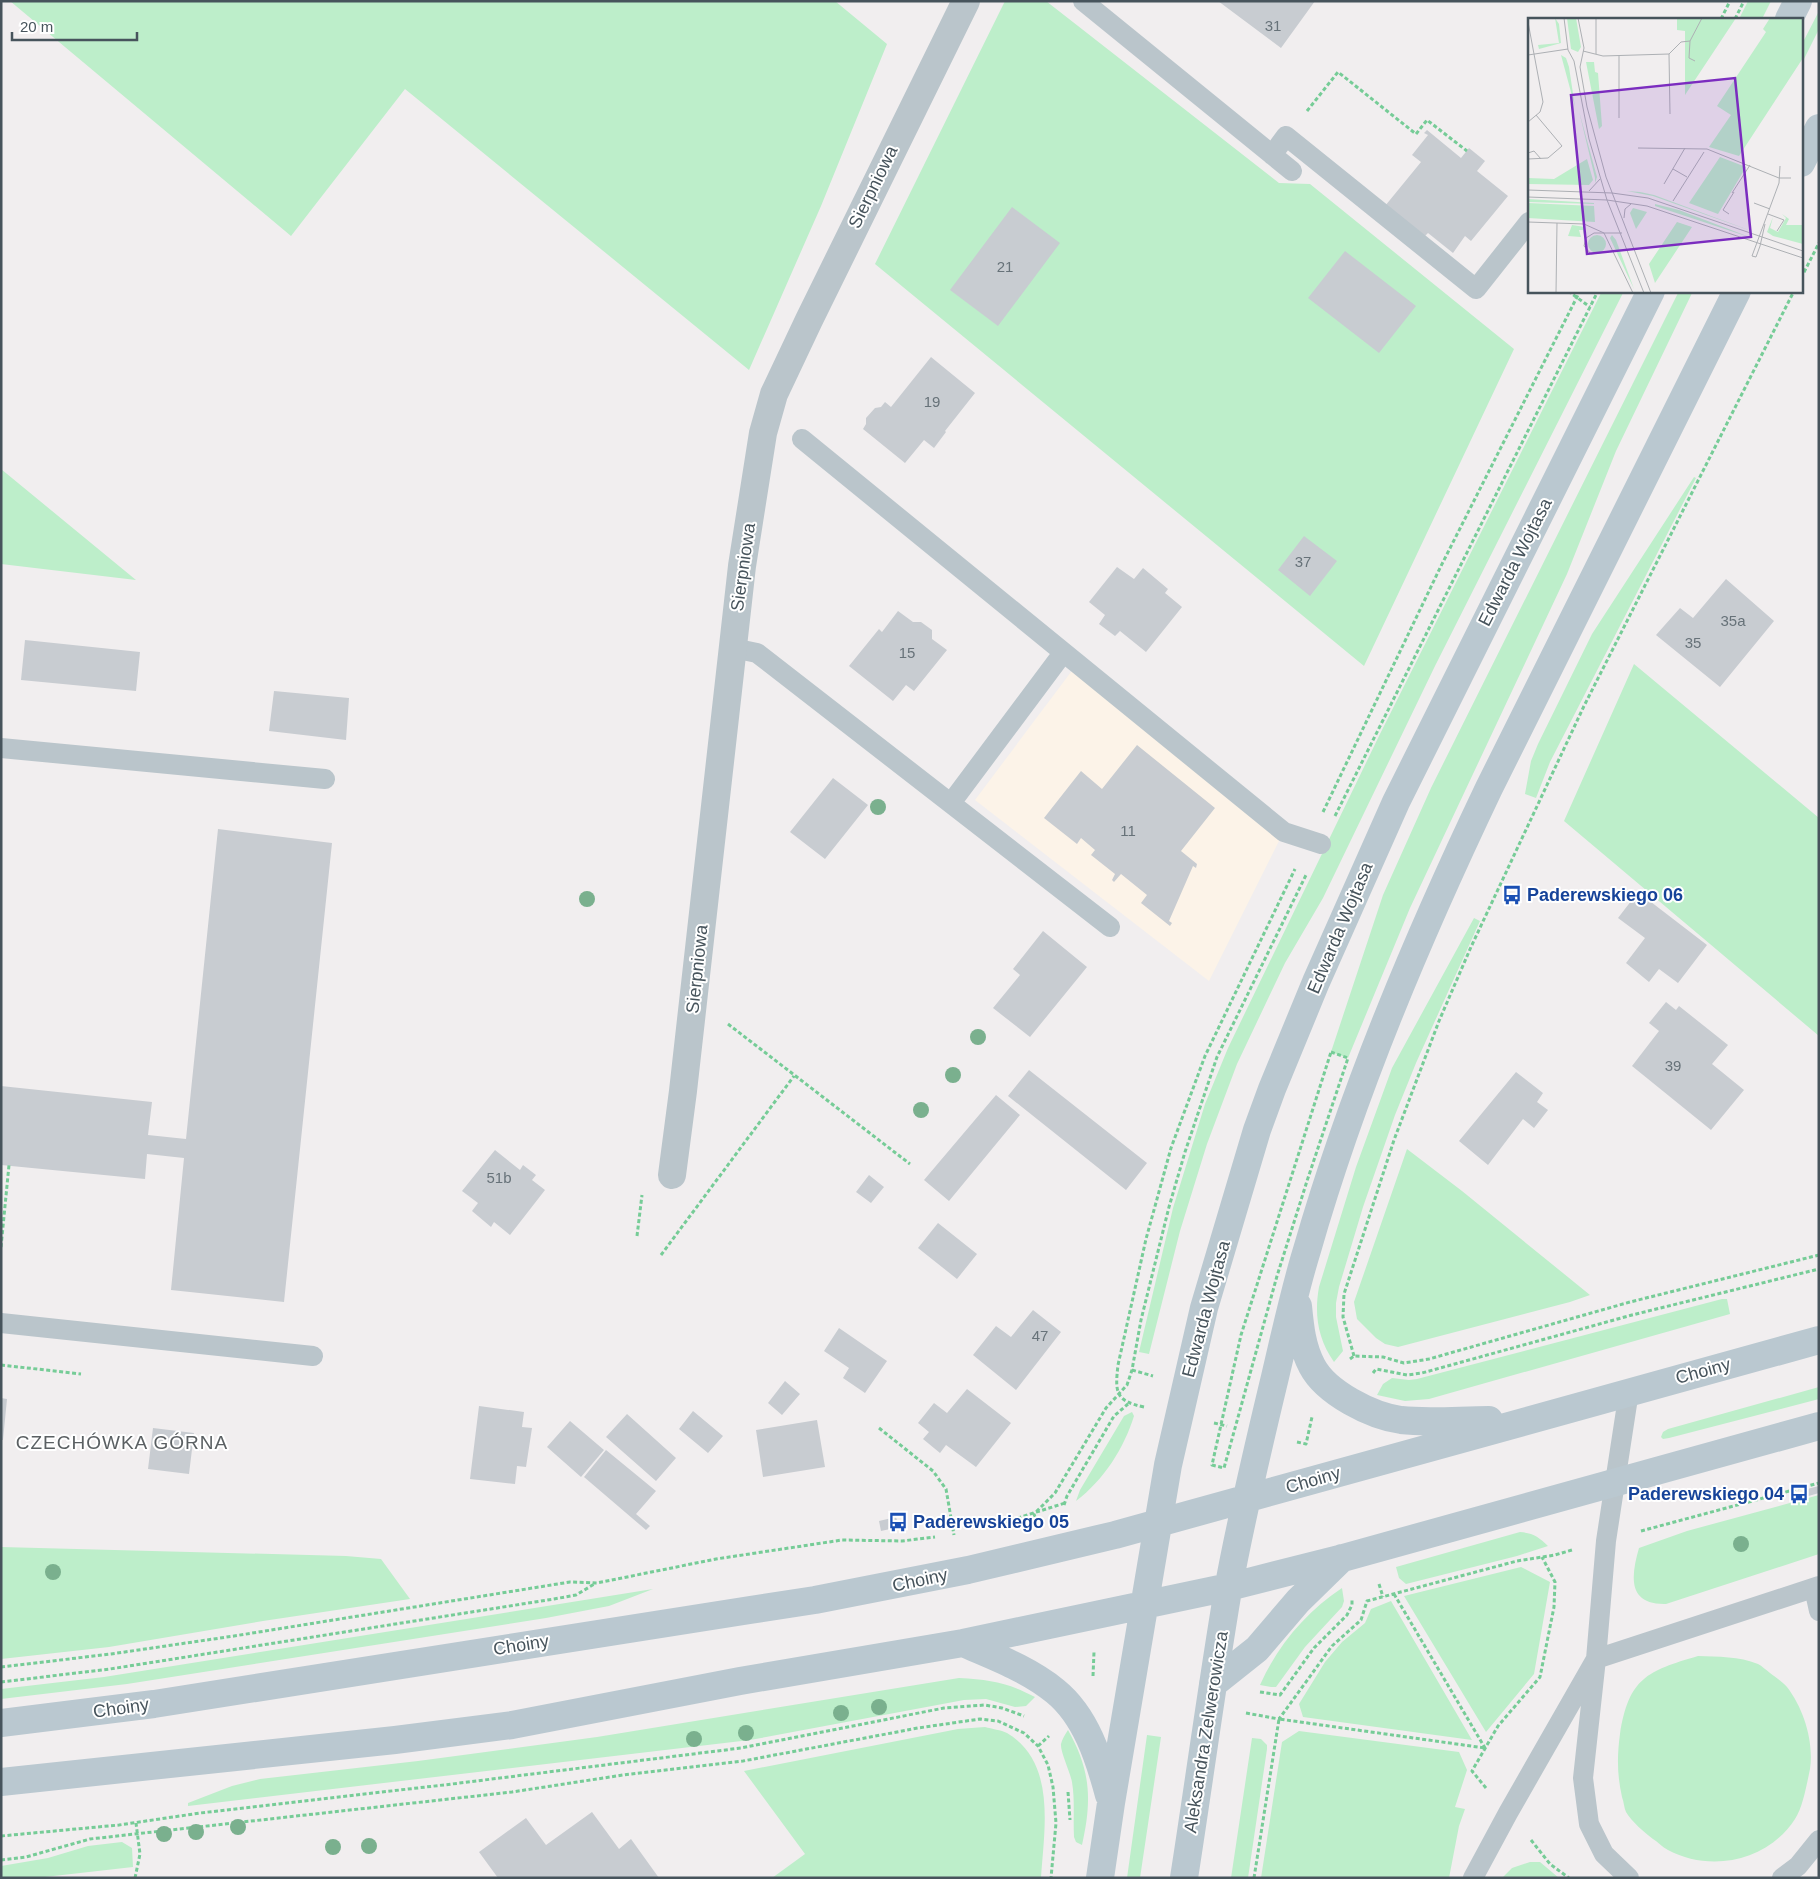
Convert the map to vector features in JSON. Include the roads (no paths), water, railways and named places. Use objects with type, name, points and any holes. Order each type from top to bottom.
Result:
[{"type":"street","name":"Sierpniowa","points":[[672,1175],[684,1091],[742,566],[763,433],[774,394],[889,154],[966,1]]},
{"type":"street","points":[[1790,18],[1798,1]]},
{"type":"street","points":[[1802,161],[1819,128]]},
{"type":"street","name":"Edwarda Wojtasa","points":[[1145,1606],[1157,1523],[1204,1308],[1257,1130],[1272,1089],[1320,973],[1404,784],[1650,292]]},
{"type":"street","points":[[1229,1587],[1261,1435],[1296,1288],[1340,1145],[1372,1055],[1447,876],[1489,788],[1737,292]]},
{"type":"street","points":[[1296,1288],[1301,1339],[1312,1367],[1327,1385],[1350,1401],[1380,1416],[1401,1420],[1523,1420]]},
{"type":"street","name":"Choiny","points":[[1,1723],[154,1704],[815,1600],[968,1570],[1157,1523],[1523,1420],[1819,1340]]},
{"type":"street","points":[[1,1782],[395,1740],[512,1725],[731,1683],[963,1643],[1229,1587],[1343,1558],[1819,1426]]},
{"type":"street","points":[[1213,1684],[1257,1649],[1298,1601],[1343,1558]]},
{"type":"street","name":"Aleksandra Zelwerowicza","points":[[1184,1878],[1229,1587]]},
{"type":"street","points":[[1100,1878],[1145,1606]]},
{"type":"street","points":[[963,1643],[1012,1664],[1032,1675],[1056,1692],[1073,1710],[1089,1737],[1101,1767],[1111,1803]]},
{"type":"lane","points":[[1083,1],[1292,171]]},
{"type":"lane","points":[[1272,154],[1286,136],[1476,289],[1528,223]]},
{"type":"lane","points":[[802,440],[1284,832],[1321,844]]},
{"type":"lane","points":[[733,648],[757,653],[1110,927]]},
{"type":"lane","points":[[950,803],[1063,653]]},
{"type":"lane","points":[[1,748],[324,780]]},
{"type":"lane","points":[[1,1323],[313,1356]]},
{"type":"lane","points":[[1629,1391],[1606,1541],[1583,1778],[1589,1824],[1604,1854],[1629,1878]]},
{"type":"lane","points":[[1473,1878],[1596,1659],[1817,1587],[1819,1610]]},
{"type":"lane","points":[[1782,1878],[1798,1866],[1819,1840]]},
{"type":"place","name":"Paderewskiego 06","points":[[1512,895]]},
{"type":"place","name":"Paderewskiego 04","points":[[1799,1494]]},
{"type":"place","name":"Paderewskiego 05","points":[[898,1522]]},
{"type":"district","name":"CZECHÓWKA GÓRNA","points":[[122,1442]]}]
